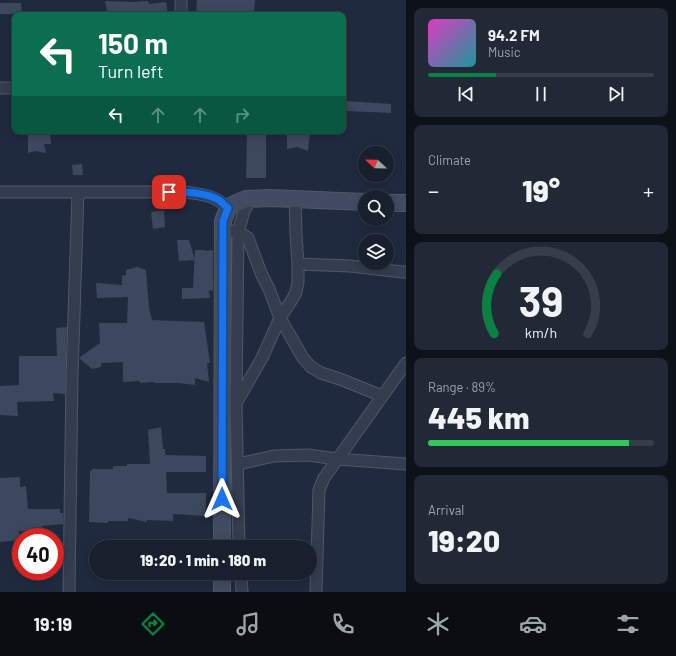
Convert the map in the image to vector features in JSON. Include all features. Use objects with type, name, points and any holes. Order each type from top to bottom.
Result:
[{"type":"street","points":[[181,0],[181,12]]},
{"type":"street","points":[[0,88],[12,88]]},
{"type":"street","points":[[0,192],[185,192],[208,195],[219,200],[228,208]]},
{"type":"street","points":[[69,592],[72,376],[78,192]]},
{"type":"street","points":[[239,540],[238,464],[230,231],[223,221],[228,208],[246,199],[269,198],[358,202]]},
{"type":"street","points":[[222,540],[230,231],[252,199]]},
{"type":"street","points":[[236,403],[262,358],[280,318],[296,292],[298,282],[298,264],[295,199]]},
{"type":"street","points":[[394,203],[406,203]]},
{"type":"street","points":[[230,231],[244,235],[248,238],[261,273],[270,288],[280,318],[303,358],[311,367],[321,373],[340,378],[382,396]]},
{"type":"street","points":[[298,264],[350,266],[406,272]]},
{"type":"street","points":[[316,592],[319,490],[324,478],[337,459],[406,363]]},
{"type":"street","points":[[238,464],[274,456],[308,455],[337,459],[406,464]]},
{"type":"street","points":[[222,580],[222,592]]},
{"type":"street","points":[[241,580],[242,592]]},
{"type":"building","points":[[197,0],[255,0],[254,12],[196,12]]},
{"type":"building","points":[[105,1],[147,1],[149,4],[166,2],[168,12],[138,11],[107,11]]},
{"type":"building","points":[[0,3],[21,3],[22,12],[0,14]]},
{"type":"building","points":[[346,101],[391,104],[391,113],[347,111]]},
{"type":"building","points":[[28,134],[50,134],[51,144],[44,144],[46,153],[35,151],[28,153]]},
{"type":"building","points":[[247,134],[266,134],[266,178],[246,178]]},
{"type":"building","points":[[287,134],[310,134],[308,151],[297,147],[287,149]]},
{"type":"building","points":[[82,164],[83,175],[73,175],[72,165]]},
{"type":"building","points":[[164,210],[165,227],[153,229],[151,212]]},
{"type":"building","points":[[177,240],[189,240],[195,260],[179,261]]},
{"type":"building","points":[[195,250],[213,250],[213,291],[209,290],[210,298],[182,299],[182,288],[193,288]]},
{"type":"building","points":[[137,267],[146,270],[149,308],[152,320],[204,322],[210,363],[207,363],[209,382],[195,378],[195,385],[154,382],[140,383],[139,381],[123,382],[123,362],[101,363],[101,367],[92,369],[80,359],[80,357],[100,343],[99,323],[127,323],[128,297],[97,298],[96,283],[122,285],[122,276],[126,275],[126,270]]},
{"type":"building","points":[[67,327],[65,394],[53,393],[54,401],[17,402],[18,416],[0,415],[0,386],[19,385],[19,356],[57,356],[56,328]]},
{"type":"building","points":[[161,427],[165,455],[206,456],[206,472],[166,472],[167,493],[206,493],[206,516],[173,514],[173,521],[147,520],[147,522],[128,518],[128,521],[108,521],[108,523],[89,522],[90,471],[92,471],[92,469],[113,469],[113,466],[127,466],[127,464],[150,464],[148,430]]},
{"type":"building","points":[[20,477],[20,487],[26,486],[28,509],[60,509],[60,513],[63,513],[63,524],[42,526],[42,528],[12,528],[12,541],[0,542],[0,478]]},
{"type":"route","points":[[169,192],[185,192],[208,195],[219,200],[228,208],[223,221],[222,499]]}]
